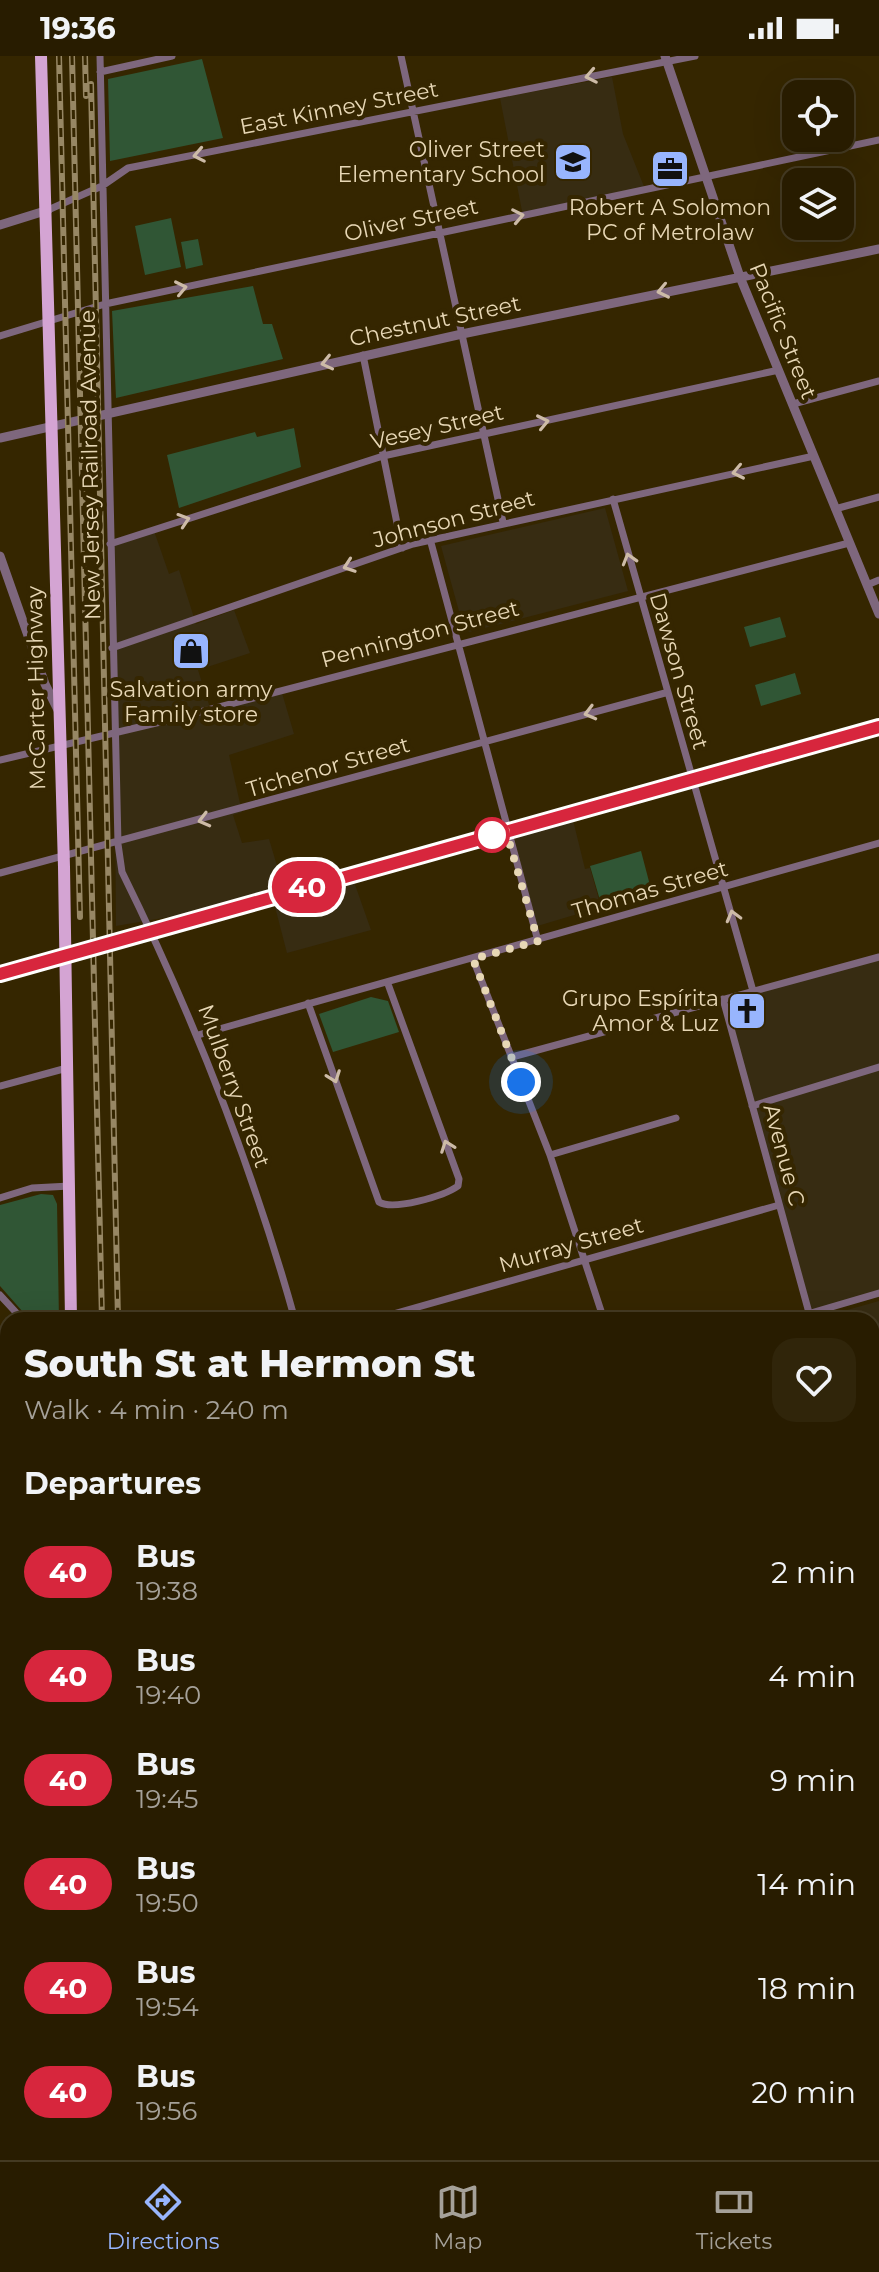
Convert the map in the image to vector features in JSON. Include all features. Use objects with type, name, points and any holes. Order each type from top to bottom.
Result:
[{"type":"main road","name":"McCarter Highway","points":[[41,56],[48,210],[71,1312]]},
{"type":"main road","points":[[0,974],[879,728]]},
{"type":"main road","points":[[0,2058],[0,2066]]},
{"type":"street","name":"New Jersey Railroad Avenue","points":[[100,56],[113,734],[122,872]]},
{"type":"street","points":[[100,72],[172,56]]},
{"type":"street","points":[[401,56],[503,522]]},
{"type":"street","name":"East Kinney Street","points":[[0,225],[48,210],[102,186],[128,168],[666,59],[695,56]]},
{"type":"street","name":"Pacific Street","points":[[666,59],[740,277],[879,614]]},
{"type":"street","name":"Oliver Street","points":[[0,336],[105,304],[879,140]]},
{"type":"street","name":"Chestnut Street","points":[[0,438],[363,355],[879,249]]},
{"type":"street","points":[[363,355],[402,548]]},
{"type":"street","name":"Vesey Street","points":[[110,544],[383,456],[779,370]]},
{"type":"street","points":[[793,404],[879,381]]},
{"type":"street","name":"Johnson Street","points":[[112,648],[430,539],[814,456]]},
{"type":"street","points":[[835,509],[879,497]]},
{"type":"street","name":"Dawson Street","points":[[613,499],[665,693],[726,887],[753,991]]},
{"type":"street","points":[[430,539],[538,941]]},
{"type":"street","name":"Pennington Street","points":[[0,760],[113,734],[849,543]]},
{"type":"street","points":[[0,556],[45,684],[58,711]]},
{"type":"street","points":[[867,585],[879,580]]},
{"type":"street","name":"Tichenor Street","points":[[0,873],[63,859],[665,693]]},
{"type":"street","name":"Thomas Street","points":[[198,1035],[388,984],[879,843]]},
{"type":"street","name":"Mulberry Street","points":[[122,872],[198,1035],[271,1239],[293,1312]]},
{"type":"street","points":[[512,1057],[879,957]]},
{"type":"street","points":[[473,959],[550,1155],[602,1312]]},
{"type":"street","points":[[308,1003],[379,1202],[389,1207],[448,1193],[458,1186],[459,1179],[388,984]]},
{"type":"street","name":"Avenue C","points":[[723,999],[809,1312]]},
{"type":"street","points":[[752,1106],[879,1067]]},
{"type":"street","points":[[0,1086],[67,1068]]},
{"type":"street","points":[[550,1155],[676,1118]]},
{"type":"street","points":[[0,1198],[32,1188],[70,1186]]},
{"type":"street","name":"Murray Street","points":[[400,1312],[779,1205]]},
{"type":"street","points":[[824,1312],[879,1293]]},
{"type":"street","points":[[0,1295],[16,1312]]},
{"type":"shaded area","name":"Oliver Street Elementary School","points":[[612,77],[623,134],[645,189],[523,216],[500,98]]},
{"type":"shaded area","points":[[605,508],[628,591],[465,633],[441,546]]},
{"type":"shaded area","points":[[153,528],[169,574],[179,570],[196,624],[234,610],[250,653],[198,670],[211,711],[282,693],[294,734],[229,755],[242,812],[233,815],[242,843],[269,839],[286,896],[353,879],[371,930],[287,953],[273,899],[116,926],[113,539]]},
{"type":"shaded area","points":[[572,816],[585,869],[590,868],[601,907],[534,927],[513,831]]},
{"type":"shaded area","points":[[879,957],[879,1293],[808,1312],[723,999]]},
{"type":"shaded area","points":[[879,1301],[879,1312],[840,1312]]},
{"type":"green space","points":[[202,59],[223,138],[110,161],[108,79]]},
{"type":"green space","points":[[171,218],[181,267],[145,275],[135,226]]},
{"type":"green space","points":[[198,239],[203,265],[186,269],[181,242]]},
{"type":"green space","points":[[253,286],[263,324],[272,324],[283,359],[116,398],[112,311]]},
{"type":"green space","points":[[294,428],[301,467],[179,508],[167,455],[255,432],[257,437]]},
{"type":"green space","points":[[780,617],[786,637],[750,647],[744,627]]},
{"type":"green space","points":[[795,673],[801,694],[761,706],[755,685]]},
{"type":"green space","points":[[641,851],[652,893],[602,907],[590,866]]},
{"type":"green space","points":[[371,997],[388,1001],[399,1032],[333,1052],[319,1014]]},
{"type":"green space","points":[[41,1194],[53,1195],[57,1204],[59,1312],[23,1312],[0,1286],[0,1205]]},
{"type":"railway","points":[[59,56],[80,917]]},
{"type":"railway","points":[[72,56],[102,1312]]},
{"type":"railway","points":[[85,56],[86,96]]},
{"type":"railway","points":[[91,84],[118,1312]]},
{"type":"bus line","name":"40","points":[[0,974],[879,727]]},
{"type":"place","name":"Oliver Street Elementary School","points":[[573,162]]},
{"type":"place","name":"Robert A Solomon PC of Metrolaw","points":[[670,169]]},
{"type":"place","name":"Salvation army Family store","points":[[191,651]]},
{"type":"place","name":"Grupo Espírita Amor & Luz","points":[[747,1011]]},
{"type":"route","points":[[492,835],[506,831],[538,941],[473,959],[521,1082]]}]
